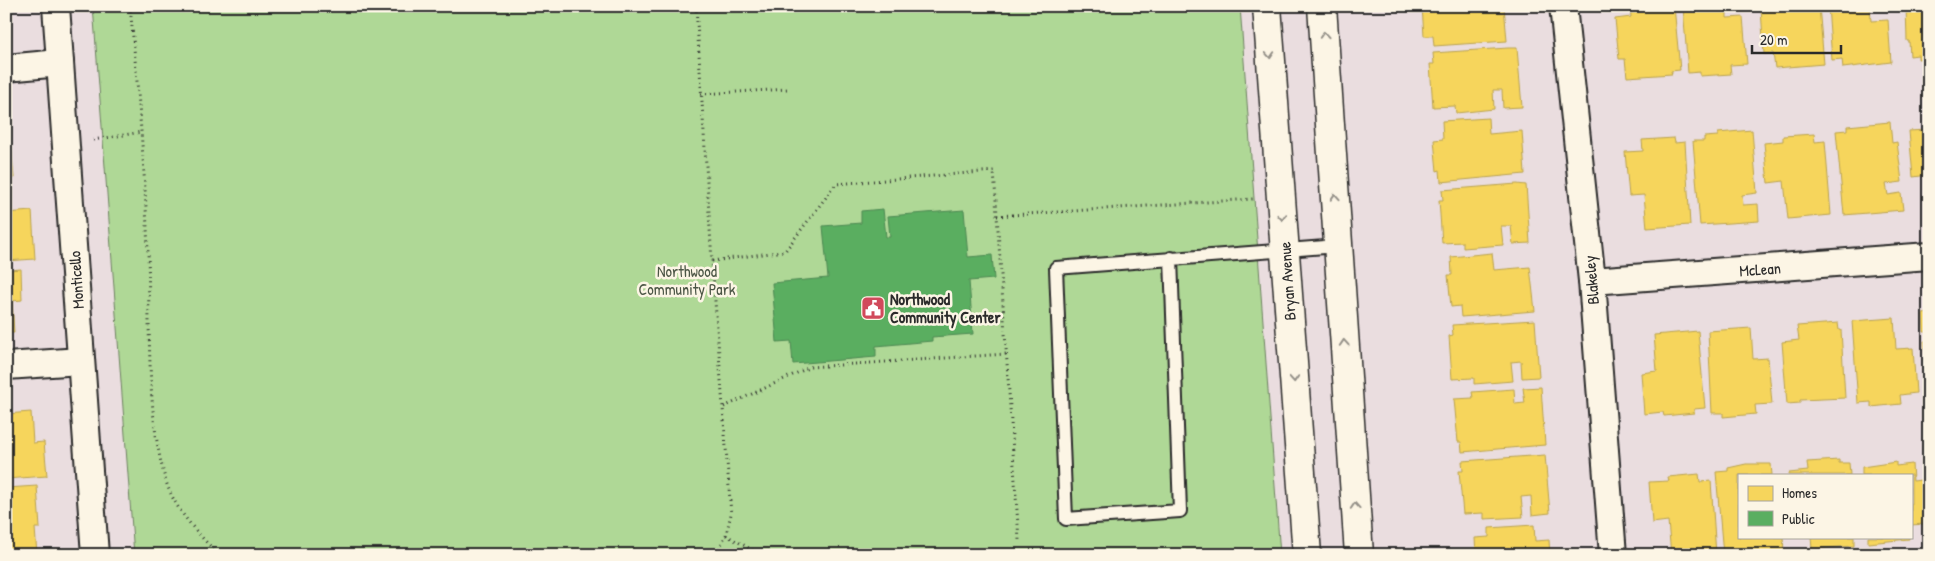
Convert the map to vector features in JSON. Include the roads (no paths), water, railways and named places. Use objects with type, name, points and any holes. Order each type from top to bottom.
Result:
[{"type":"main road","name":"Bryan Avenue","points":[[1267,6],[1307,555]]},
{"type":"main road","points":[[1322,6],[1359,555]]},
{"type":"street","name":"Monticello","points":[[56,6],[95,555]]},
{"type":"street","name":"Blakeley","points":[[1563,6],[1592,280],[1613,555]]},
{"type":"street","points":[[6,68],[60,63]]},
{"type":"street","name":"McLean","points":[[1592,280],[1929,256]]},
{"type":"street","points":[[6,366],[81,360]]},
{"type":"lane","points":[[1171,258],[1180,511],[1066,519],[1056,268],[1171,258],[1338,246]]},
{"type":"place","name":"Northwood Community Center","points":[[873,308]]},
{"type":"park label","name":"Northwood Community Park","points":[[687,280]]}]
